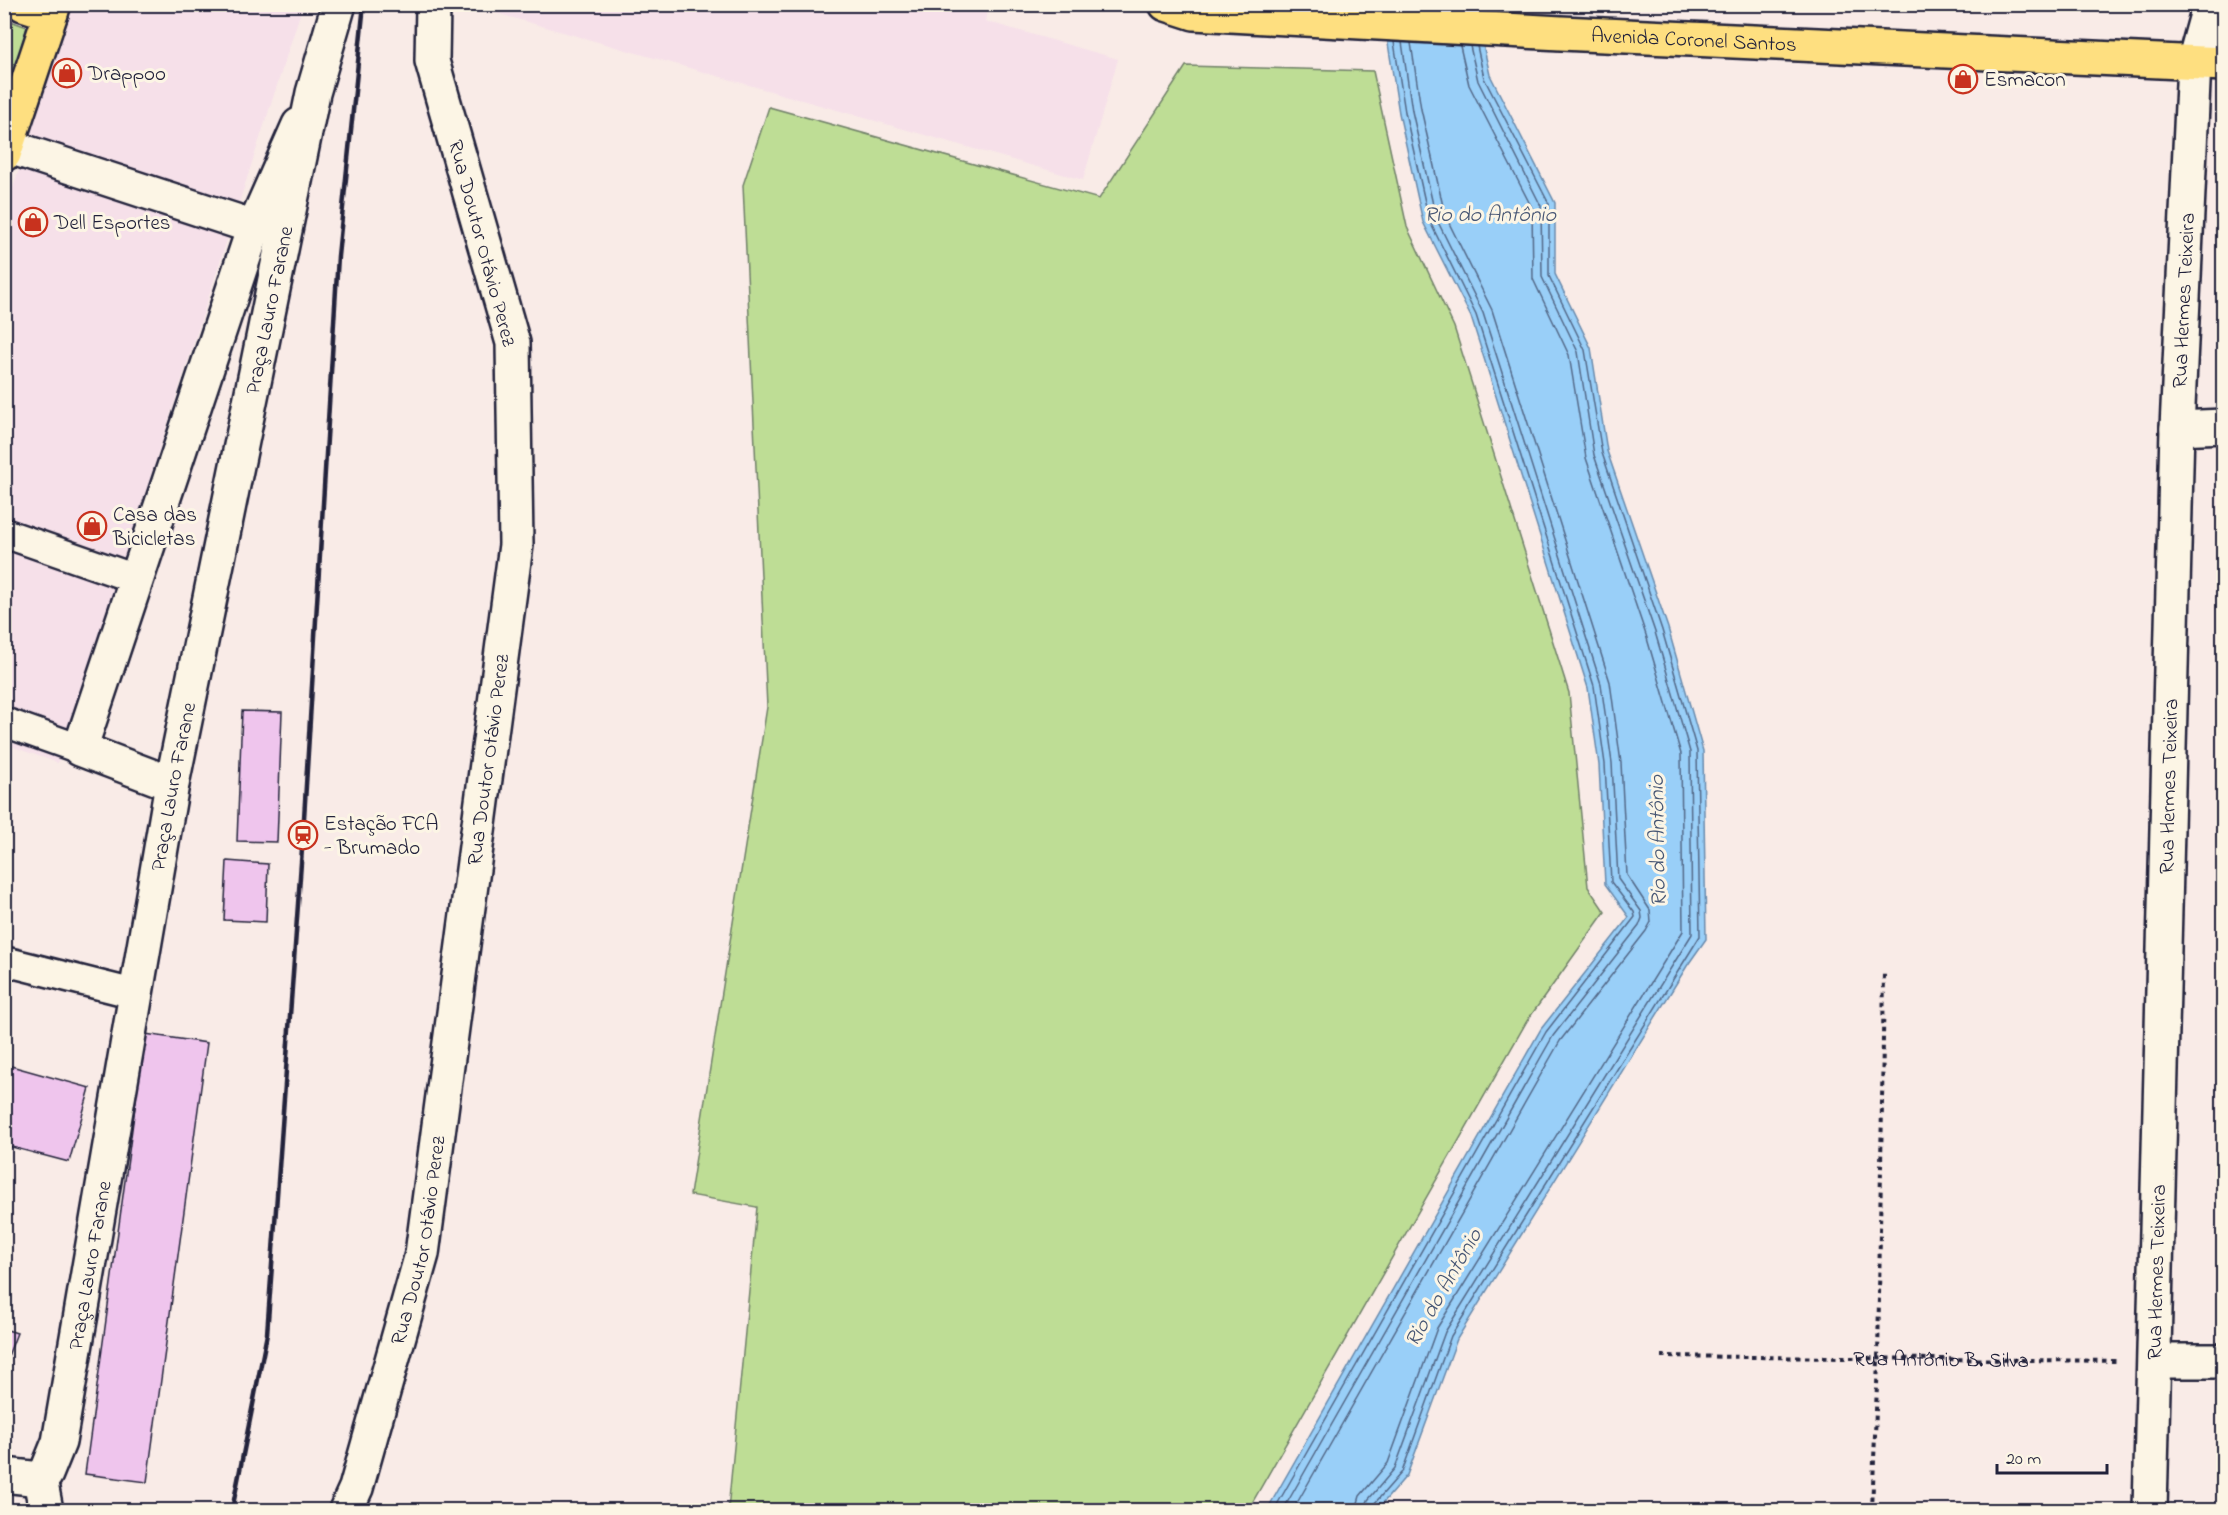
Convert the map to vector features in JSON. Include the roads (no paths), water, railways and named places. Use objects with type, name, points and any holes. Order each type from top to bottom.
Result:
[{"type":"main road","points":[[6,150],[43,7]]},
{"type":"main road","name":"Avenida Coronel Santos","points":[[1180,9],[1561,33],[2209,63]]},
{"type":"street","name":"Praça Lauro Farane","points":[[43,1495],[46,1474],[59,1442],[172,784],[313,93],[339,4]]},
{"type":"street","name":"Rua Doutor Otávio Perez","points":[[346,1510],[356,1488],[422,1254],[516,545],[513,343],[432,61],[433,4]]},
{"type":"street","name":"Rua Hermes Teixeira","points":[[2150,1510],[2177,428],[2209,63],[2210,4]]},
{"type":"street","name":"Praça Lauro Farane","points":[[80,749],[254,227],[313,93]]},
{"type":"street","points":[[6,150],[254,227]]},
{"type":"street","points":[[2177,428],[2223,426]]},
{"type":"street","points":[[4,533],[136,579]]},
{"type":"street","points":[[4,722],[172,784]]},
{"type":"street","points":[[4,961],[135,994]]},
{"type":"street","points":[[2155,1361],[2223,1361]]},
{"type":"street","points":[[4,1475],[43,1495]]},
{"type":"water","name":"Rio do Antônio","points":[[1382,5],[1474,5],[1490,75],[1555,203],[1555,274],[1591,348],[1607,451],[1668,628],[1703,751],[1706,939],[1687,966],[1457,1339],[1407,1475],[1377,1510],[1267,1510],[1541,1029],[1629,917],[1605,884],[1599,765],[1588,688],[1471,317],[1423,222],[1399,113]]},
{"type":"railway","points":[[232,1510],[267,1334],[303,835],[338,256],[364,4]]},
{"type":"place","name":"Drappoo","points":[[67,73]]},
{"type":"place","name":"Esmacon","points":[[1963,79]]},
{"type":"place","name":"Dell Esportes","points":[[33,222]]},
{"type":"place","name":"Casa das Bicicletas","points":[[92,526]]},
{"type":"place","name":"Estação FCA - Brumado","points":[[303,835]]}]
